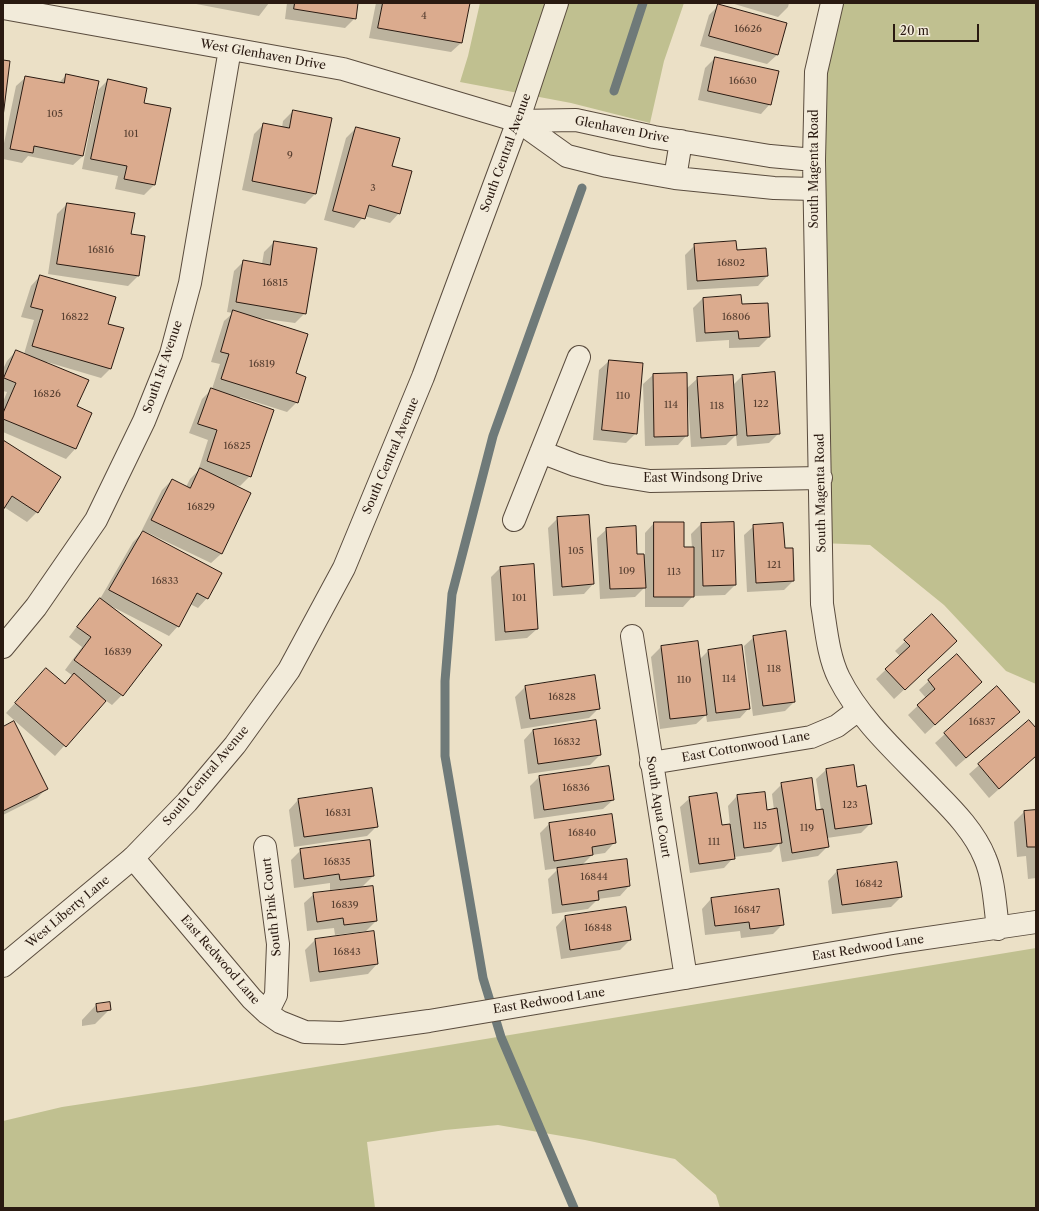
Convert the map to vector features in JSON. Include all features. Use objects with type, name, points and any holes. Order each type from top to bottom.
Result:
[{"type":"street","name":"South Central Avenue","points":[[133,858],[187,802],[235,745],[289,670],[344,568],[423,377],[518,121],[557,3]]},
{"type":"street","name":"South Magenta Road","points":[[832,3],[816,72],[814,160],[821,478],[822,604],[828,645],[838,677],[858,710],[956,813],[972,834],[985,858],[991,880],[998,929]]},
{"type":"street","name":"West Glenhaven Drive","points":[[3,8],[343,69],[518,121]]},
{"type":"street","name":"South 1st Avenue","points":[[3,647],[36,607],[96,520],[144,421],[170,354],[190,283],[230,49]]},
{"type":"street","name":"Glenhaven Drive","points":[[518,121],[576,120],[681,142],[770,156],[814,160]]},
{"type":"street","points":[[518,121],[567,156],[614,168],[675,178],[774,188],[814,189]]},
{"type":"street","name":"Glenhaven Drive","points":[[675,178],[681,142]]},
{"type":"street","points":[[514,520],[579,357]]},
{"type":"street","name":"East Windsong Drive","points":[[541,452],[575,465],[607,474],[650,482],[821,478]]},
{"type":"street","name":"South Aqua Court","points":[[632,636],[686,978]]},
{"type":"street","name":"East Cottonwood Lane","points":[[651,764],[811,737],[836,726],[858,710]]},
{"type":"street","name":"South Pink Court","points":[[265,847],[278,944],[276,995],[267,1013]]},
{"type":"street","name":"West Liberty Lane","points":[[3,966],[133,858]]},
{"type":"street","name":"East Redwood Lane","points":[[133,858],[252,999],[267,1013],[280,1022],[305,1032],[342,1033],[480,1012],[893,943],[998,929],[1036,922]]},
{"type":"green space","points":[[480,3],[684,3],[664,61],[650,123],[571,103],[460,82],[468,56]]},
{"type":"green space","points":[[832,3],[1036,3],[1036,684],[1006,671],[944,605],[870,545],[821,543],[816,72]]},
{"type":"green space","points":[[1036,948],[1036,1208],[720,1208],[716,1195],[675,1159],[585,1140],[498,1125],[445,1130],[367,1142],[375,1208],[3,1208],[3,1121],[62,1107],[201,1086]]},
{"type":"building","points":[[295,3],[358,3],[356,19],[294,9]]},
{"type":"building","points":[[383,3],[470,3],[462,43],[378,28]]},
{"type":"building","points":[[718,4],[787,23],[778,55],[709,36]]},
{"type":"building","points":[[715,57],[779,71],[771,105],[708,91]]},
{"type":"building","points":[[3,60],[10,61],[3,117]]},
{"type":"building","points":[[66,74],[99,81],[83,156],[34,146],[33,153],[10,149],[25,76],[64,83]]},
{"type":"building","points":[[108,79],[147,88],[144,103],[171,108],[155,185],[124,179],[127,166],[91,159]]},
{"type":"building","points":[[293,110],[332,118],[316,194],[252,181],[263,123],[289,128]]},
{"type":"building","points":[[356,127],[400,138],[392,166],[412,171],[400,214],[369,205],[365,219],[333,211]]},
{"type":"building","points":[[67,203],[135,213],[131,234],[145,236],[139,276],[57,264]]},
{"type":"building","points":[[274,241],[317,248],[306,314],[236,302],[243,260],[270,265]]},
{"type":"building","points":[[736,241],[737,250],[766,248],[768,276],[697,281],[694,244]]},
{"type":"building","points":[[40,275],[116,297],[108,324],[124,328],[111,369],[32,346],[43,310],[31,307]]},
{"type":"building","points":[[741,295],[742,304],[768,303],[770,337],[739,339],[738,331],[705,333],[703,298]]},
{"type":"building","points":[[233,310],[308,334],[296,373],[306,377],[298,403],[221,379],[229,354],[221,352]]},
{"type":"building","points":[[16,350],[89,380],[77,406],[92,413],[76,449],[3,419],[3,413],[16,383],[4,378]]},
{"type":"building","points":[[609,360],[643,363],[637,434],[602,430]]},
{"type":"building","points":[[775,372],[780,434],[747,436],[742,375]]},
{"type":"building","points":[[687,373],[688,436],[654,437],[653,374]]},
{"type":"building","points":[[733,375],[737,435],[701,438],[697,377]]},
{"type":"building","points":[[211,388],[274,410],[251,477],[207,461],[217,430],[198,424]]},
{"type":"building","points":[[3,440],[61,477],[38,513],[12,496],[3,510]]},
{"type":"building","points":[[200,468],[251,493],[222,554],[151,520],[172,479],[190,488]]},
{"type":"building","points":[[589,515],[594,584],[562,587],[557,517]]},
{"type":"building","points":[[654,522],[684,522],[684,547],[694,547],[694,597],[654,597]]},
{"type":"building","points":[[734,522],[736,585],[703,586],[701,523]]},
{"type":"building","points":[[783,523],[785,548],[793,548],[794,581],[756,583],[753,525]]},
{"type":"building","points":[[636,526],[637,554],[644,554],[646,588],[610,589],[606,528]]},
{"type":"building","points":[[143,531],[222,573],[208,599],[197,593],[179,627],[109,590]]},
{"type":"building","points":[[534,564],[538,629],[505,632],[500,567]]},
{"type":"building","points":[[100,598],[162,645],[123,696],[74,660],[91,637],[77,627]]},
{"type":"building","points":[[932,614],[957,641],[905,690],[885,669],[910,646],[904,640]]},
{"type":"building","points":[[786,631],[795,702],[763,706],[753,636]]},
{"type":"building","points":[[698,641],[707,715],[670,719],[661,646]]},
{"type":"building","points":[[742,645],[750,709],[716,713],[708,650]]},
{"type":"building","points":[[957,654],[982,682],[935,725],[917,705],[935,689],[928,680]]},
{"type":"building","points":[[46,668],[65,684],[74,673],[106,701],[66,747],[15,703]]},
{"type":"building","points":[[595,675],[600,709],[530,719],[525,686]]},
{"type":"building","points":[[997,686],[1020,712],[966,758],[944,733]]},
{"type":"building","points":[[596,720],[601,755],[538,764],[533,730]]},
{"type":"building","points":[[1029,720],[1036,728],[1036,756],[999,789],[978,764]]},
{"type":"building","points":[[14,721],[48,789],[3,811],[3,727]]},
{"type":"building","points":[[854,765],[857,787],[866,785],[872,824],[835,829],[826,769]]},
{"type":"building","points":[[609,766],[614,800],[544,810],[539,776]]},
{"type":"building","points":[[812,778],[816,810],[823,809],[829,847],[792,853],[781,783]]},
{"type":"building","points":[[372,788],[378,827],[304,837],[298,799]]},
{"type":"building","points":[[765,792],[767,810],[777,808],[782,843],[744,848],[737,795]]},
{"type":"building","points":[[717,793],[722,825],[730,824],[735,859],[699,864],[689,797]]},
{"type":"building","points":[[1036,810],[1036,847],[1027,847],[1024,811]]},
{"type":"building","points":[[612,814],[616,843],[592,847],[593,855],[554,861],[549,823]]},
{"type":"building","points":[[370,840],[374,876],[340,880],[339,874],[304,879],[300,849]]},
{"type":"building","points":[[627,859],[630,886],[598,891],[599,900],[562,905],[557,868]]},
{"type":"building","points":[[897,862],[902,897],[842,905],[837,870]]},
{"type":"building","points":[[373,886],[377,921],[344,925],[343,918],[317,922],[313,893]]},
{"type":"building","points":[[779,889],[784,925],[750,929],[749,922],[715,926],[711,898]]},
{"type":"building","points":[[626,907],[631,940],[570,950],[565,916]]},
{"type":"building","points":[[374,931],[378,964],[319,972],[315,939]]},
{"type":"building","points":[[110,1002],[111,1010],[97,1012],[96,1004]]},
{"type":"waterway","points":[[614,91],[643,3]]},
{"type":"waterway","points":[[574,1208],[501,1037],[483,978],[445,756],[445,681],[452,594],[493,436],[582,188]]}]
